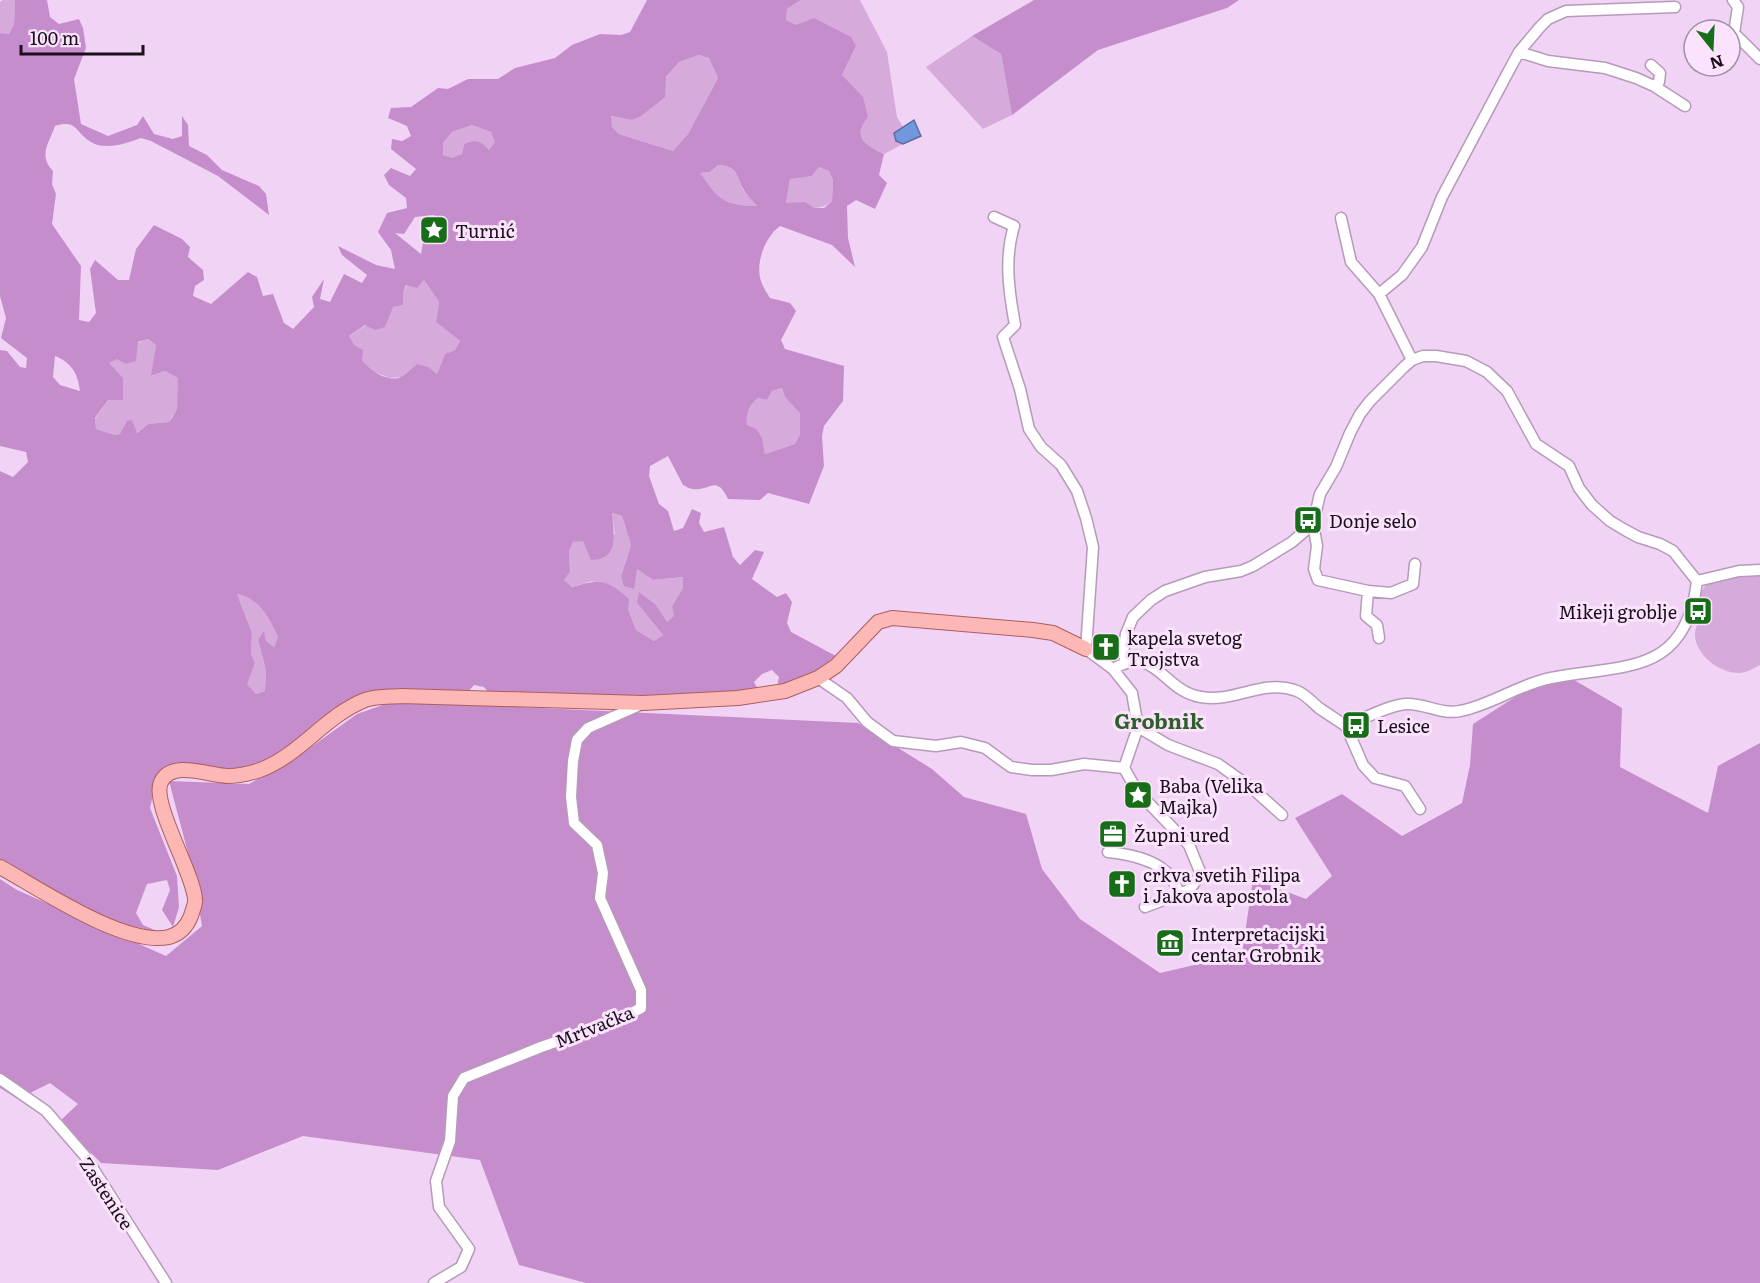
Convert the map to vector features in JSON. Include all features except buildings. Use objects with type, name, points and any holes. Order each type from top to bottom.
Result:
[{"type":"main road","points":[[0,867],[101,923],[134,935],[158,939],[173,936],[188,926],[196,900],[163,810],[158,789],[162,779],[176,771],[229,776],[258,771],[283,759],[343,712],[367,699],[401,696],[643,703],[738,698],[785,691],[818,678],[836,666],[878,622],[892,618],[1053,633],[1086,649]]},
{"type":"street","points":[[1733,0],[1738,7],[1734,33],[1760,59]]},
{"type":"street","points":[[1379,294],[1402,275],[1422,247],[1442,197],[1519,52],[1548,19],[1566,11],[1675,7]]},
{"type":"street","points":[[1519,52],[1548,61],[1605,68],[1654,86],[1685,106]]},
{"type":"street","points":[[1651,65],[1660,74],[1659,82],[1654,86]]},
{"type":"street","points":[[994,217],[1014,226],[1008,256],[1015,325],[1003,337],[1020,389],[1029,429],[1041,447],[1061,465],[1077,491],[1092,547],[1086,649],[1113,669],[1132,693],[1138,727],[1124,768],[1137,791],[1189,845],[1201,874],[1189,890],[1145,907]]},
{"type":"street","points":[[1341,218],[1350,262],[1379,294],[1412,360]]},
{"type":"street","points":[[1346,726],[1405,704],[1422,705],[1440,712],[1458,712],[1477,707],[1549,678],[1627,667],[1661,655],[1688,624],[1696,581],[1673,551],[1625,530],[1592,505],[1579,488],[1569,466],[1536,444],[1507,391],[1487,372],[1466,361],[1436,356],[1423,356],[1412,360],[1370,400],[1360,414],[1320,494],[1312,524],[1317,546],[1314,570],[1318,580],[1368,591],[1391,593],[1413,584],[1415,564]]},
{"type":"street","points":[[1126,661],[1123,652],[1126,634],[1133,617],[1151,600],[1175,587],[1253,566],[1292,542],[1312,524]]},
{"type":"street","points":[[1696,581],[1739,571],[1760,570]]},
{"type":"street","points":[[1368,591],[1366,616],[1377,625],[1379,638]]},
{"type":"street","points":[[1113,669],[1126,661],[1137,660],[1150,664],[1185,693],[1202,698],[1230,698],[1274,686],[1299,691],[1346,726],[1363,765],[1375,778],[1405,786],[1420,809]]},
{"type":"street","points":[[818,678],[847,698],[867,722],[893,741],[936,746],[961,742],[985,748],[1011,767],[1032,770],[1051,770],[1084,764],[1124,768]]},
{"type":"street","name":"Mrtvačka","points":[[434,1283],[461,1267],[469,1249],[439,1208],[436,1180],[450,1141],[453,1096],[464,1078],[541,1047],[619,1020],[641,1008],[641,990],[600,898],[603,873],[597,845],[574,824],[571,797],[577,740],[588,728],[643,703]]},
{"type":"street","points":[[1138,727],[1168,745],[1218,764],[1253,789],[1282,815]]},
{"type":"street","points":[[1108,852],[1123,853],[1162,869],[1170,877],[1179,894]]},
{"type":"street","name":"Zastenice","points":[[0,1079],[42,1108],[85,1156],[166,1283]]},
{"type":"shaded area","points":[[15,0],[14,24],[9,34],[0,33],[0,2]]},
{"type":"shaded area","points":[[15,0],[47,0],[50,17],[59,24],[79,19],[86,48],[74,79],[81,124],[108,136],[137,125],[143,116],[154,134],[173,139],[182,136],[182,116],[188,125],[189,146],[207,155],[222,170],[259,186],[266,194],[269,215],[218,176],[151,141],[141,138],[103,146],[91,142],[68,124],[55,126],[45,155],[53,171],[52,184],[56,194],[52,224],[81,266],[79,320],[89,322],[96,313],[90,269],[95,260],[118,280],[129,280],[136,249],[154,225],[182,239],[190,247],[188,257],[203,270],[204,280],[195,286],[193,296],[211,304],[248,272],[257,277],[263,296],[273,294],[284,323],[293,329],[314,307],[312,297],[324,279],[320,299],[330,302],[344,274],[362,283],[367,275],[342,255],[338,246],[376,265],[395,269],[391,250],[378,232],[387,213],[407,208],[406,198],[389,185],[384,175],[391,168],[410,176],[416,169],[391,149],[392,139],[402,141],[411,136],[407,126],[388,118],[391,108],[411,107],[438,88],[448,89],[468,79],[498,79],[515,68],[555,58],[572,45],[600,34],[621,35],[630,32],[647,0],[801,0],[787,9],[786,20],[796,25],[814,18],[851,37],[856,46],[842,75],[863,97],[868,117],[863,124],[861,136],[867,144],[884,154],[879,175],[887,183],[875,209],[856,200],[847,206],[848,238],[855,267],[832,245],[780,226],[766,243],[759,266],[761,281],[770,298],[790,303],[796,311],[781,340],[785,349],[844,366],[843,401],[824,426],[822,436],[824,466],[809,504],[768,493],[760,500],[728,499],[724,491],[716,485],[690,489],[683,485],[668,456],[650,466],[649,476],[659,504],[668,511],[674,531],[683,528],[692,509],[701,513],[699,523],[704,532],[724,527],[733,557],[740,565],[755,550],[764,552],[752,579],[777,597],[786,593],[792,602],[787,623],[791,632],[836,656],[793,686],[777,687],[779,677],[772,670],[762,674],[754,682],[759,691],[654,698],[491,696],[484,687],[474,685],[467,693],[365,693],[331,712],[313,729],[273,759],[230,772],[171,767],[157,776],[150,808],[177,876],[179,907],[173,927],[162,910],[170,890],[167,880],[147,884],[136,913],[143,925],[164,934],[89,915],[0,866],[0,471],[13,477],[28,462],[26,452],[0,446],[0,350],[7,351],[20,367],[26,368],[27,358],[1,338],[6,318],[0,296],[0,33],[9,34],[14,24]],"holes":[[[699,55],[709,58],[718,78],[688,134],[673,151],[619,134],[612,127],[611,116],[631,120],[641,116],[665,97],[666,77],[679,62]],[[472,125],[491,132],[495,142],[489,150],[480,142],[468,142],[464,144],[462,154],[452,158],[443,155],[443,143],[452,132]],[[718,165],[730,167],[736,172],[745,192],[757,206],[729,202],[717,195],[700,173],[710,172]],[[819,167],[829,171],[833,180],[832,201],[824,208],[814,208],[805,202],[786,203],[790,179],[812,176]],[[434,215],[442,234],[434,241],[423,242],[421,254],[395,233],[404,234],[415,217]],[[424,280],[439,302],[436,322],[460,341],[455,350],[445,354],[437,374],[428,367],[417,364],[403,376],[390,378],[379,374],[365,364],[362,360],[363,350],[354,345],[349,336],[365,325],[375,330],[385,327],[393,307],[403,305],[406,285],[417,288]],[[148,339],[156,345],[151,376],[165,371],[178,378],[177,409],[169,422],[148,424],[137,433],[132,420],[127,421],[120,434],[115,435],[96,429],[95,418],[108,400],[123,400],[123,378],[109,363],[117,359],[126,364],[136,361],[138,342]],[[55,356],[66,362],[73,370],[78,379],[80,391],[60,385],[53,377]],[[782,388],[785,397],[800,413],[800,434],[795,444],[765,454],[762,438],[757,429],[747,425],[748,410],[758,398],[767,400],[772,391]],[[612,513],[622,516],[631,545],[621,576],[624,586],[634,589],[637,569],[653,580],[683,577],[683,588],[672,606],[674,616],[667,622],[656,605],[639,592],[637,603],[663,635],[654,641],[636,630],[628,609],[629,599],[615,588],[603,582],[572,587],[564,580],[570,572],[569,551],[573,542],[583,541],[591,560],[601,559],[611,550],[614,536]],[[237,594],[257,604],[267,616],[278,637],[274,647],[266,641],[264,631],[258,640],[266,670],[265,691],[256,694],[247,684],[255,663],[251,654],[252,633]]]},
{"type":"shaded area","points":[[801,0],[860,0],[887,52],[897,117],[903,127],[894,134],[896,141],[903,144],[884,154],[866,145],[860,136],[861,125],[842,75],[856,46],[786,20],[787,9]]},
{"type":"shaded area","points":[[1034,0],[1239,0],[1227,8],[1098,50],[1012,115],[1001,54],[972,36]]},
{"type":"shaded area","points":[[972,36],[1001,54],[1012,115],[983,129],[926,67]]},
{"type":"shaded area","points":[[699,55],[709,58],[718,78],[688,134],[673,151],[619,134],[612,127],[610,116],[631,120],[679,62]]},
{"type":"shaded area","points":[[472,125],[491,132],[496,142],[489,150],[480,142],[471,141],[464,144],[462,154],[452,159],[443,155],[443,143],[452,132]]},
{"type":"shaded area","points":[[718,165],[733,169],[744,191],[757,206],[736,204],[717,195],[699,173],[710,172]]},
{"type":"shaded area","points":[[819,167],[829,171],[833,180],[832,201],[815,208],[786,204],[790,178],[812,176]]},
{"type":"shaded area","points":[[424,280],[439,302],[436,322],[460,341],[455,350],[445,354],[437,374],[389,378],[368,369],[348,337],[393,307],[403,305],[403,294],[407,285]]},
{"type":"shaded area","points":[[148,339],[156,345],[152,376],[165,371],[179,378],[177,409],[169,422],[148,424],[136,433],[115,435],[96,429],[95,419],[108,400],[123,399],[109,363],[137,343]]},
{"type":"shaded area","points":[[782,388],[785,397],[800,412],[800,434],[795,444],[765,454],[762,438],[757,429],[747,425],[747,413],[749,407],[758,398],[767,400],[772,391]]},
{"type":"shaded area","points":[[611,513],[622,516],[631,545],[621,575],[636,568],[653,580],[684,577],[683,588],[672,606],[675,616],[666,623],[656,605],[637,603],[663,635],[654,641],[636,630],[628,609],[592,581],[572,587],[564,580],[570,572],[569,551],[573,542],[615,534]]},
{"type":"shaded area","points":[[1760,572],[1760,665],[1742,673],[1724,670],[1703,655],[1696,641],[1695,633],[1700,615],[1702,591],[1706,585],[1716,579]]},
{"type":"shaded area","points":[[237,594],[257,604],[267,616],[278,637],[274,647],[266,641],[264,632],[258,640],[266,670],[265,691],[256,694],[246,684],[255,663],[251,654],[252,633]]},
{"type":"shaded area","points":[[1557,670],[1622,708],[1620,767],[1708,813],[1718,766],[1760,743],[1760,1283],[586,1283],[519,1265],[480,1160],[303,1136],[218,1170],[101,1163],[60,1121],[78,1104],[50,1083],[18,1099],[0,1088],[0,879],[17,890],[166,956],[202,926],[192,868],[169,781],[249,784],[307,750],[357,714],[394,701],[858,723],[932,769],[964,797],[1026,814],[1042,869],[1080,919],[1160,973],[1242,954],[1253,879],[1306,899],[1332,876],[1295,818],[1342,794],[1402,836],[1462,803],[1470,765],[1473,724]]},
{"type":"water","points":[[914,120],[921,136],[903,144],[896,141],[894,133]]},
{"type":"place","name":"Turnić","points":[[434,230]]},
{"type":"place","name":"Donje selo","points":[[1308,520]]},
{"type":"place","name":"Mikeji groblje","points":[[1698,611]]},
{"type":"place","name":"kapela svetog Trojstva","points":[[1106,647]]},
{"type":"place","name":"Lesice","points":[[1356,725]]},
{"type":"place","name":"Baba (Velika Majka)","points":[[1138,795]]},
{"type":"place","name":"Župni ured","points":[[1113,834]]},
{"type":"place","name":"crkva svetih Filipa i Jakova apostola","points":[[1122,884]]},
{"type":"place","name":"Interpretacijski centar Grobnik","points":[[1170,943]]},
{"type":"district","name":"Grobnik","points":[[1159,719]]}]
